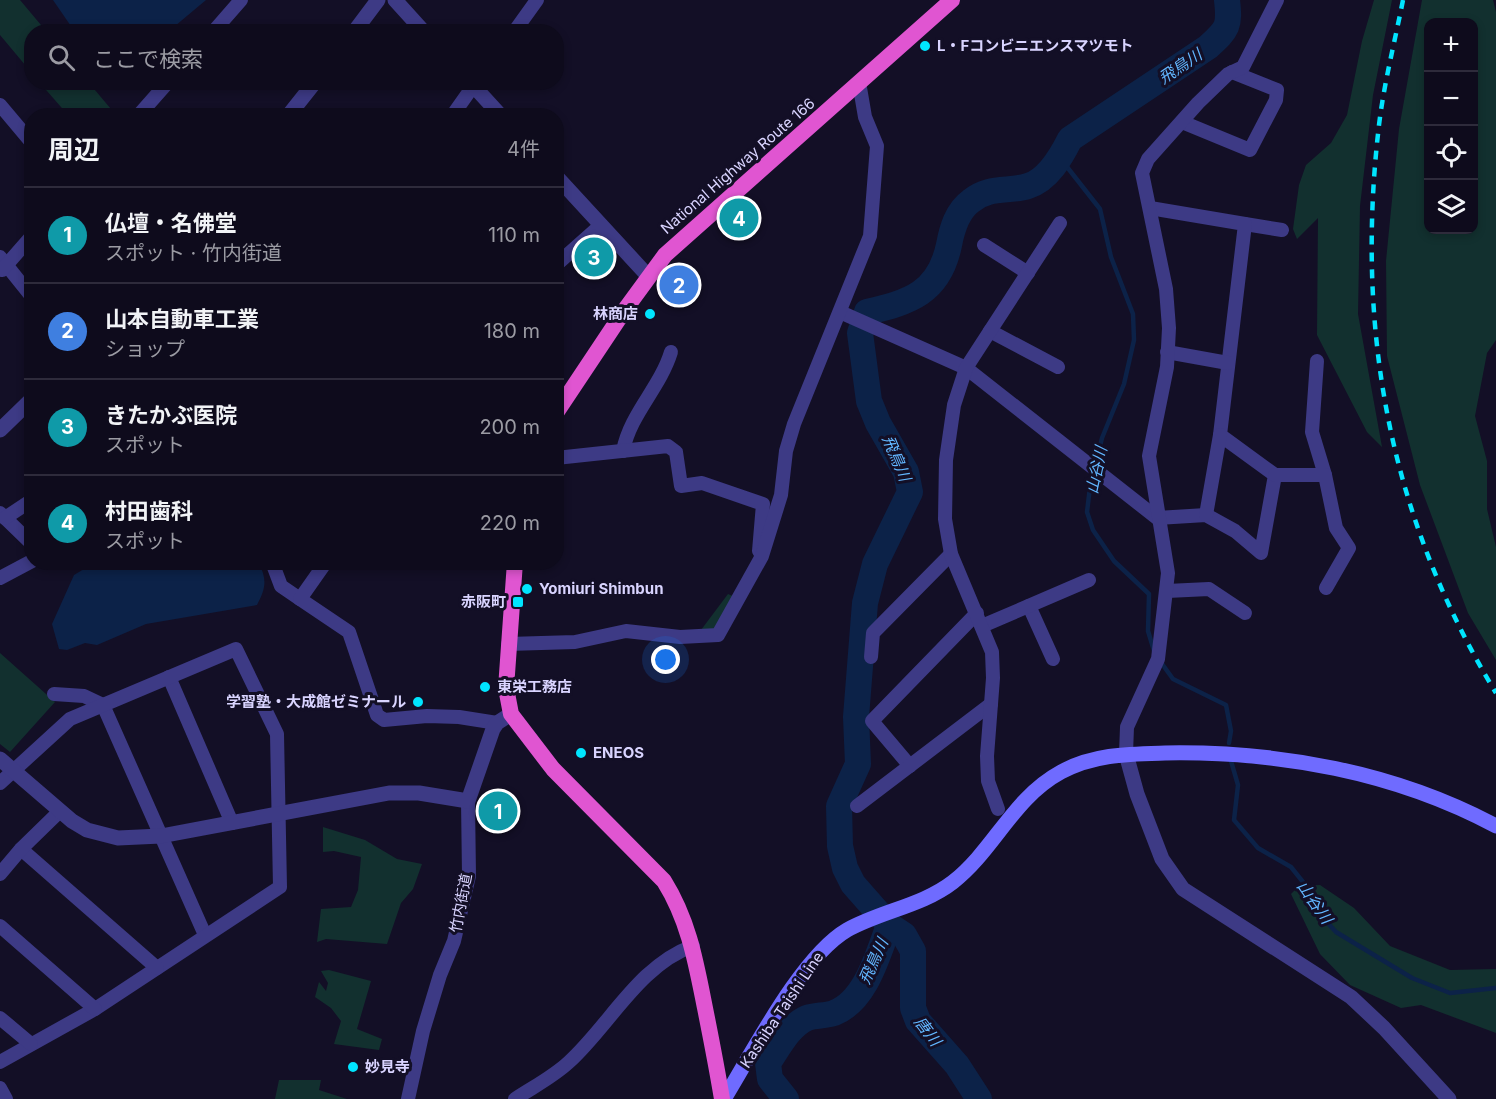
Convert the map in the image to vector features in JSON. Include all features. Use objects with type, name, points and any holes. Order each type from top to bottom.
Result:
[{"type":"highway","name":"National Highway Route 166","points":[[564,401],[648,276],[674,246],[951,0]]},
{"type":"highway","points":[[514,570],[507,644],[504,719],[664,881],[683,915],[693,946],[723,1099]]},
{"type":"main road","name":"Kashiba Taishi Line","points":[[723,1099],[813,960],[827,943],[875,918],[924,899],[953,882],[968,869],[1019,804],[1059,772],[1082,761],[1126,754],[1247,755],[1345,770],[1399,784],[1496,826]]},
{"type":"street","points":[[220,24],[241,0]]},
{"type":"street","points":[[360,24],[378,0]]},
{"type":"street","points":[[395,0],[417,24]]},
{"type":"street","points":[[520,24],[537,0]]},
{"type":"street","points":[[1277,0],[1243,67],[1232,72],[1182,122],[1148,159],[1142,173],[1166,289],[1169,328],[1149,456],[1157,518],[1168,573],[1158,659],[1127,727],[1126,754],[1137,794],[1162,859],[1183,889],[1351,997],[1397,1041],[1449,1099]]},
{"type":"street","points":[[1182,122],[1250,150],[1276,100],[1277,90],[1232,72]]},
{"type":"street","points":[[507,644],[575,642],[626,630],[680,637],[718,635],[758,564],[781,495],[786,450],[794,424],[870,236],[877,146],[865,117],[859,82]]},
{"type":"street","points":[[145,108],[161,90]]},
{"type":"street","points":[[294,108],[309,90]]},
{"type":"street","points":[[457,108],[469,90]]},
{"type":"street","points":[[478,90],[494,108]]},
{"type":"street","points":[[0,105],[24,134]]},
{"type":"street","points":[[564,185],[648,276]]},
{"type":"street","points":[[1150,208],[1282,231]]},
{"type":"street","points":[[999,809],[988,782],[992,652],[951,554],[945,519],[946,460],[954,405],[966,368],[1060,223]]},
{"type":"street","points":[[1206,515],[1220,435],[1245,224]]},
{"type":"street","points":[[564,259],[601,225]]},
{"type":"street","points":[[24,244],[2,265],[24,288]]},
{"type":"street","points":[[984,245],[1028,273]]},
{"type":"street","points":[[840,312],[966,368],[1157,518],[1206,515],[1235,531],[1261,553],[1275,475]]},
{"type":"street","points":[[990,331],[1058,367]]},
{"type":"street","points":[[622,451],[625,437],[665,369],[670,352]]},
{"type":"street","points":[[1167,352],[1228,363]]},
{"type":"street","points":[[1317,361],[1312,432],[1325,475],[1336,528],[1348,548],[1326,588]]},
{"type":"street","points":[[0,430],[24,407]]},
{"type":"street","points":[[1220,435],[1275,475],[1325,475]]},
{"type":"street","points":[[564,457],[668,446],[676,452],[681,486],[702,483],[763,504],[758,564]]},
{"type":"street","points":[[24,504],[3,516],[24,536]]},
{"type":"street","points":[[871,657],[873,633],[951,554]]},
{"type":"street","points":[[0,578],[24,565]]},
{"type":"street","points":[[275,570],[281,586],[349,632],[376,715],[384,720],[427,716],[504,719]]},
{"type":"street","points":[[300,599],[320,570]]},
{"type":"street","points":[[982,626],[1089,580]]},
{"type":"street","points":[[1167,591],[1209,589],[1245,613]]},
{"type":"street","points":[[1029,606],[1053,659]]},
{"type":"street","points":[[909,766],[872,720],[977,613]]},
{"type":"street","points":[[0,783],[12,769],[64,722],[236,649],[277,734],[280,887],[95,1010],[0,1062]]},
{"type":"street","points":[[169,677],[232,823]]},
{"type":"street","points":[[54,694],[84,696],[103,705],[205,936]]},
{"type":"street","points":[[857,806],[991,704]]},
{"type":"street","name":"竹内街道","points":[[408,1099],[423,1030],[440,975],[454,941],[468,876],[468,801],[504,719]]},
{"type":"street","points":[[0,759],[60,811],[87,830],[101,835],[131,839],[161,836],[279,815],[389,793],[419,793],[468,801]]},
{"type":"street","points":[[0,874],[21,849],[60,811]]},
{"type":"street","points":[[21,849],[157,968]]},
{"type":"street","points":[[0,926],[95,1010]]},
{"type":"street","points":[[515,1099],[569,1062],[649,975],[681,950],[693,946]]},
{"type":"street","points":[[0,1018],[31,1044]]},
{"type":"street","points":[[0,1088],[6,1099]]},
{"type":"green space","points":[[0,0],[20,0],[40,24],[24,24],[24,64],[0,35]]},
{"type":"green space","points":[[1374,0],[1392,0],[1373,95],[1360,206],[1358,314],[1382,447],[1367,432],[1317,335],[1318,218],[1297,239],[1293,229],[1299,185],[1306,165],[1331,143],[1347,115],[1362,41]]},
{"type":"green space","points":[[1422,0],[1493,0],[1496,12],[1496,340],[1487,353],[1475,416],[1487,461],[1487,509],[1496,547],[1496,660],[1468,613],[1420,485],[1387,356],[1386,261],[1399,129]]},
{"type":"green space","points":[[46,90],[95,90],[110,108],[62,108]]},
{"type":"green space","points":[[728,594],[735,597],[715,629],[701,630]]},
{"type":"green space","points":[[0,653],[55,702],[10,752],[0,744]]},
{"type":"green space","points":[[323,827],[365,840],[397,859],[422,864],[413,889],[401,903],[387,944],[326,939],[317,942],[321,909],[351,907],[358,890],[361,857],[334,851],[323,852]]},
{"type":"green space","points":[[1320,885],[1354,908],[1390,946],[1450,970],[1496,969],[1496,1033],[1421,1005],[1401,1008],[1350,985],[1320,954],[1291,894],[1299,886]]},
{"type":"green space","points":[[329,970],[371,981],[357,1029],[382,1039],[379,1050],[334,1044],[341,1021],[331,1008],[315,997],[319,982],[326,991],[328,983],[321,971]]},
{"type":"green space","points":[[279,1080],[321,1080],[319,1090],[347,1099],[275,1099]]},
{"type":"water","points":[[53,0],[206,0],[177,24],[70,24]]},
{"type":"water","points":[[82,570],[262,570],[264,584],[257,605],[146,624],[97,645],[85,643],[67,650],[59,649],[52,624],[74,575]]},
{"type":"waterway","name":"飛鳥川","points":[[979,1099],[957,1065],[918,1021],[913,1008],[913,951],[904,935],[889,925],[853,884],[845,868],[840,846],[839,806],[858,764],[856,717],[865,603],[875,564],[910,492],[906,472],[878,423],[869,401],[860,333],[867,312],[909,299],[930,285],[944,261],[956,221],[966,205],[985,193],[1021,188],[1042,179],[1058,160],[1070,139],[1215,41],[1228,22],[1227,0]]},
{"type":"waterway","name":"山谷川","points":[[1060,158],[1100,209],[1111,257],[1133,314],[1134,340],[1124,384],[1102,438],[1090,487],[1087,512],[1093,530],[1114,561],[1149,594],[1148,631],[1155,654]]},
{"type":"waterway","name":"山谷川","points":[[1160,661],[1173,679],[1226,705],[1231,731],[1229,743]]},
{"type":"waterway","name":"山谷川","points":[[1231,761],[1238,785],[1234,820],[1258,848],[1291,867],[1311,892],[1322,917],[1336,932],[1412,978],[1450,993],[1496,988]]},
{"type":"waterway","name":"飛鳥川","points":[[786,1099],[770,1079],[768,1063],[795,1026],[807,1018],[834,1013],[855,998],[863,988],[889,925]]},
{"type":"railway","points":[[1403,0],[1381,109],[1373,201],[1372,275],[1377,348],[1388,420],[1406,490],[1429,559],[1459,626],[1496,693]]},
{"type":"place","name":"L・Fコンビニエンスマツモト","points":[[925,46]]},
{"type":"place","name":"村田歯科","points":[[739,218]]},
{"type":"place","name":"きたかぶ医院","points":[[594,257]]},
{"type":"place","name":"山本自動車工業","points":[[679,285]]},
{"type":"place","name":"林商店","points":[[650,314]]},
{"type":"place","name":"Yomiuri Shimbun","points":[[527,589]]},
{"type":"place","name":"赤阪町","points":[[518,602]]},
{"type":"place","name":"東栄工務店","points":[[485,687]]},
{"type":"place","name":"学習塾・大成館ゼミナール","points":[[418,702]]},
{"type":"place","name":"ENEOS","points":[[581,753]]},
{"type":"place","name":"仏壇・名佛堂","points":[[498,811]]},
{"type":"place","name":"妙見寺","points":[[353,1067]]},
{"type":"water label","name":"唐川","points":[[928,1031]]}]
